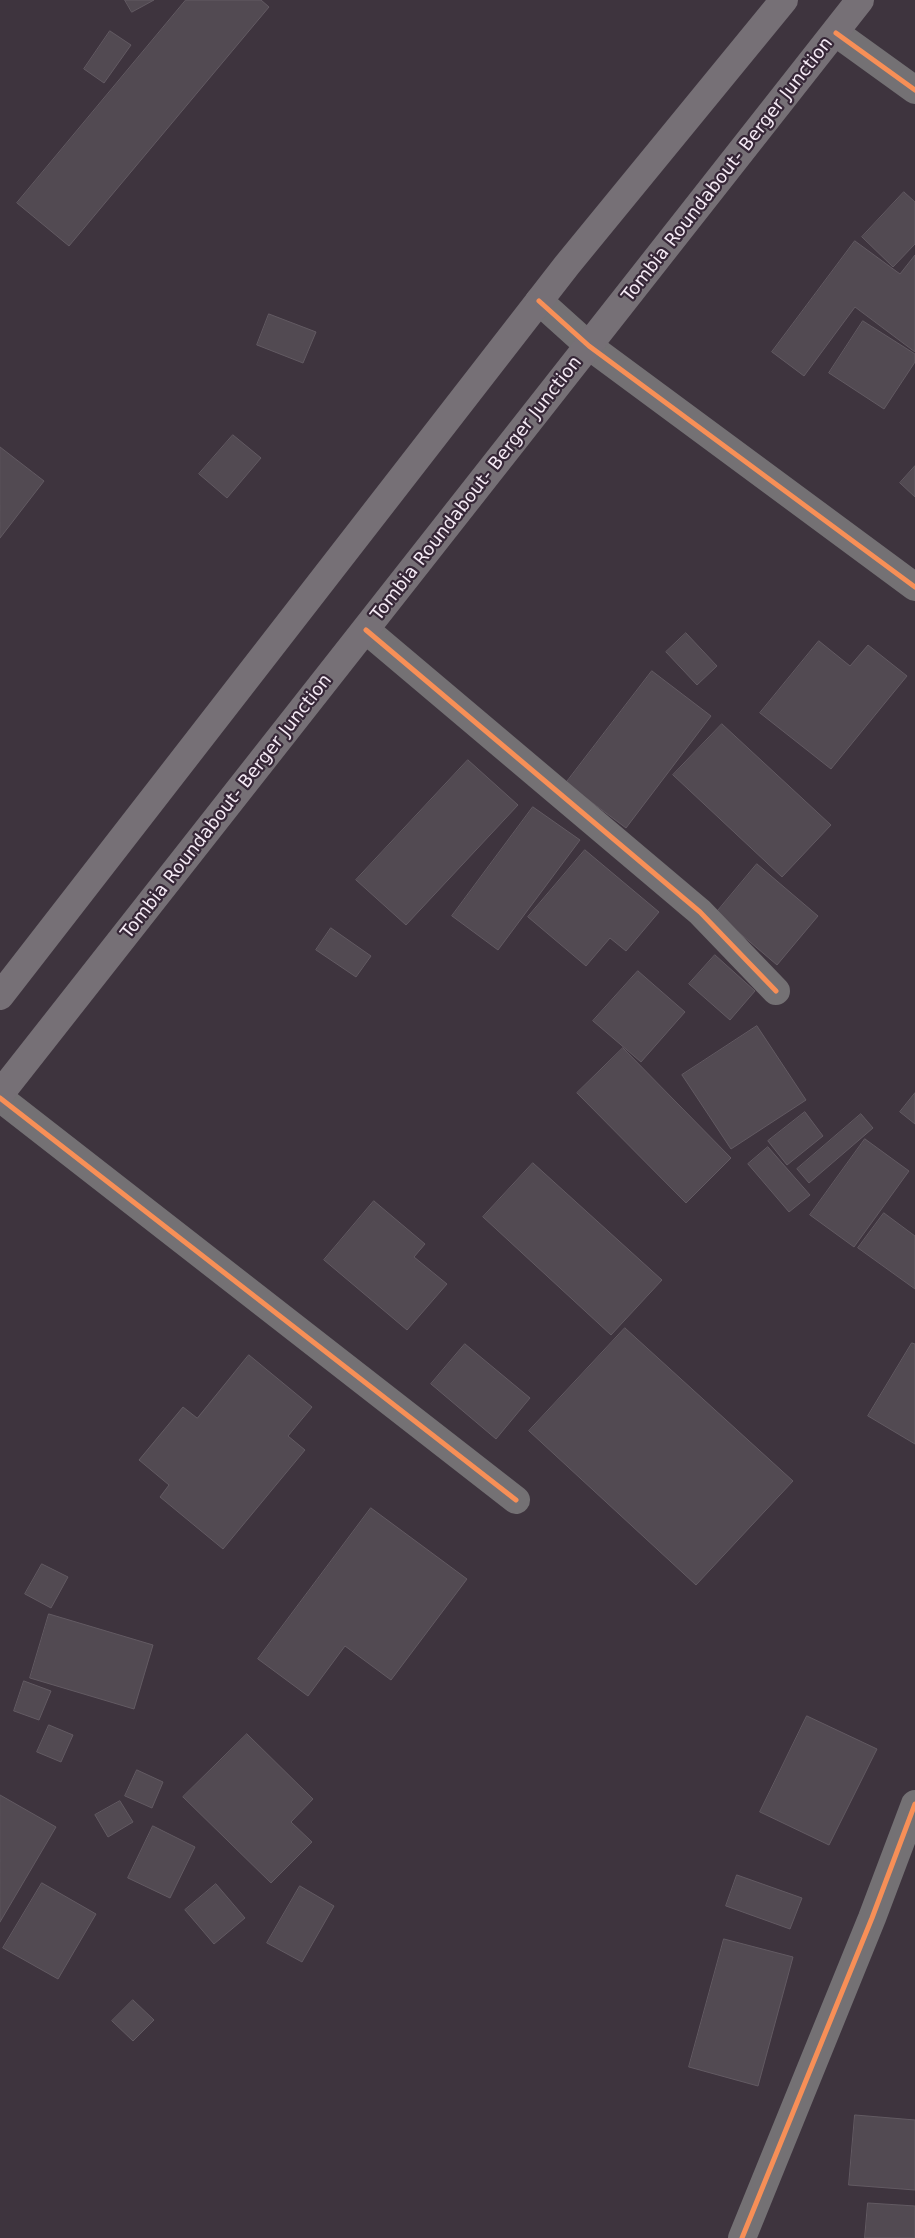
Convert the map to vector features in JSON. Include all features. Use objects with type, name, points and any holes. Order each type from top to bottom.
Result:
[{"type":"main road","points":[[0,996],[539,301],[784,0]]},
{"type":"main road","name":"Tombia Roundabout- Berger Junction","points":[[0,1096],[860,0]]},
{"type":"street","points":[[836,33],[915,90]]},
{"type":"street","points":[[539,301],[590,346],[915,587]]},
{"type":"street","points":[[366,630],[700,912],[776,991]]},
{"type":"street","points":[[0,1096],[516,1500]]},
{"type":"street","points":[[742,2238],[868,1927],[915,1804]]},
{"type":"building","points":[[125,0],[154,0],[132,12]]},
{"type":"building","points":[[186,0],[261,0],[269,7],[69,246],[17,203]]},
{"type":"building","points":[[110,31],[131,45],[104,83],[84,69]]},
{"type":"building","points":[[904,192],[915,202],[915,244],[893,267],[862,237]]},
{"type":"building","points":[[855,241],[900,274],[915,255],[915,352],[855,307],[804,376],[772,352]]},
{"type":"building","points":[[269,314],[316,332],[303,363],[257,345]]},
{"type":"building","points":[[863,321],[915,354],[915,362],[884,409],[829,373]]},
{"type":"building","points":[[233,435],[261,458],[227,498],[199,474]]},
{"type":"building","points":[[0,447],[44,481],[0,538]]},
{"type":"building","points":[[915,466],[915,497],[900,483]]},
{"type":"building","points":[[686,633],[717,666],[697,685],[666,652]]},
{"type":"building","points":[[819,641],[850,666],[868,645],[907,676],[831,769],[760,713]]},
{"type":"building","points":[[652,671],[711,716],[626,828],[566,783]]},
{"type":"building","points":[[722,724],[831,825],[782,877],[673,775]]},
{"type":"building","points":[[468,760],[518,805],[406,925],[356,880]]},
{"type":"building","points":[[533,807],[580,840],[498,950],[452,916]]},
{"type":"building","points":[[585,850],[659,912],[626,951],[610,938],[586,966],[528,917]]},
{"type":"building","points":[[757,864],[818,916],[777,965],[716,913]]},
{"type":"building","points":[[331,928],[371,956],[356,977],[316,950]]},
{"type":"building","points":[[715,955],[755,991],[730,1020],[689,984]]},
{"type":"building","points":[[638,971],[685,1012],[641,1062],[593,1021]]},
{"type":"building","points":[[757,1026],[806,1100],[731,1149],[682,1075]]},
{"type":"building","points":[[623,1048],[731,1158],[686,1203],[577,1093]]},
{"type":"building","points":[[915,1093],[915,1124],[900,1112]]},
{"type":"building","points":[[805,1112],[823,1136],[787,1165],[768,1141]]},
{"type":"building","points":[[861,1114],[873,1128],[809,1183],[797,1169]]},
{"type":"building","points":[[865,1139],[909,1171],[854,1247],[810,1215]]},
{"type":"building","points":[[768,1147],[810,1195],[789,1212],[748,1164]]},
{"type":"building","points":[[533,1163],[662,1280],[611,1335],[483,1217]]},
{"type":"building","points":[[374,1201],[425,1244],[414,1257],[447,1284],[407,1330],[324,1260]]},
{"type":"building","points":[[884,1213],[915,1236],[915,1289],[858,1248]]},
{"type":"building","points":[[625,1328],[793,1481],[696,1585],[529,1431]]},
{"type":"building","points":[[912,1343],[915,1344],[915,1444],[868,1416]]},
{"type":"building","points":[[465,1344],[530,1398],[496,1439],[431,1384]]},
{"type":"building","points":[[249,1355],[312,1407],[288,1436],[305,1450],[223,1549],[160,1497],[169,1485],[139,1460],[183,1407],[197,1418]]},
{"type":"building","points":[[371,1508],[467,1579],[391,1680],[345,1646],[308,1696],[258,1659]]},
{"type":"building","points":[[42,1564],[68,1577],[51,1608],[25,1594]]},
{"type":"building","points":[[49,1614],[153,1645],[134,1709],[30,1678]]},
{"type":"building","points":[[24,1681],[51,1691],[39,1720],[14,1711]]},
{"type":"building","points":[[807,1716],[877,1749],[829,1845],[760,1812]]},
{"type":"building","points":[[49,1725],[73,1735],[61,1762],[37,1752]]},
{"type":"building","points":[[247,1734],[313,1799],[291,1822],[312,1842],[271,1883],[183,1797]]},
{"type":"building","points":[[137,1770],[163,1782],[152,1808],[125,1796]]},
{"type":"building","points":[[0,1795],[56,1827],[0,1922]]},
{"type":"building","points":[[120,1801],[133,1822],[108,1837],[95,1815]]},
{"type":"building","points":[[153,1826],[195,1847],[170,1898],[128,1878]]},
{"type":"building","points":[[737,1875],[802,1898],[790,1929],[726,1906]]},
{"type":"building","points":[[42,1883],[96,1914],[58,1979],[3,1948]]},
{"type":"building","points":[[216,1884],[245,1918],[214,1944],[185,1910]]},
{"type":"building","points":[[300,1886],[334,1906],[302,1962],[267,1943]]},
{"type":"building","points":[[724,1939],[793,1957],[758,2086],[689,2067]]},
{"type":"building","points":[[133,2000],[154,2020],[133,2041],[112,2021]]},
{"type":"building","points":[[855,2115],[915,2120],[915,2190],[849,2185]]},
{"type":"building","points":[[868,2203],[915,2206],[915,2238],[865,2238]]},
{"type":"cycle path","points":[[836,33],[915,90]]},
{"type":"cycle path","points":[[539,301],[589,346],[915,587]]},
{"type":"cycle path","points":[[366,630],[700,912],[776,991]]},
{"type":"cycle path","points":[[0,1098],[516,1500]]},
{"type":"cycle path","points":[[742,2238],[872,1918],[915,1804]]}]
